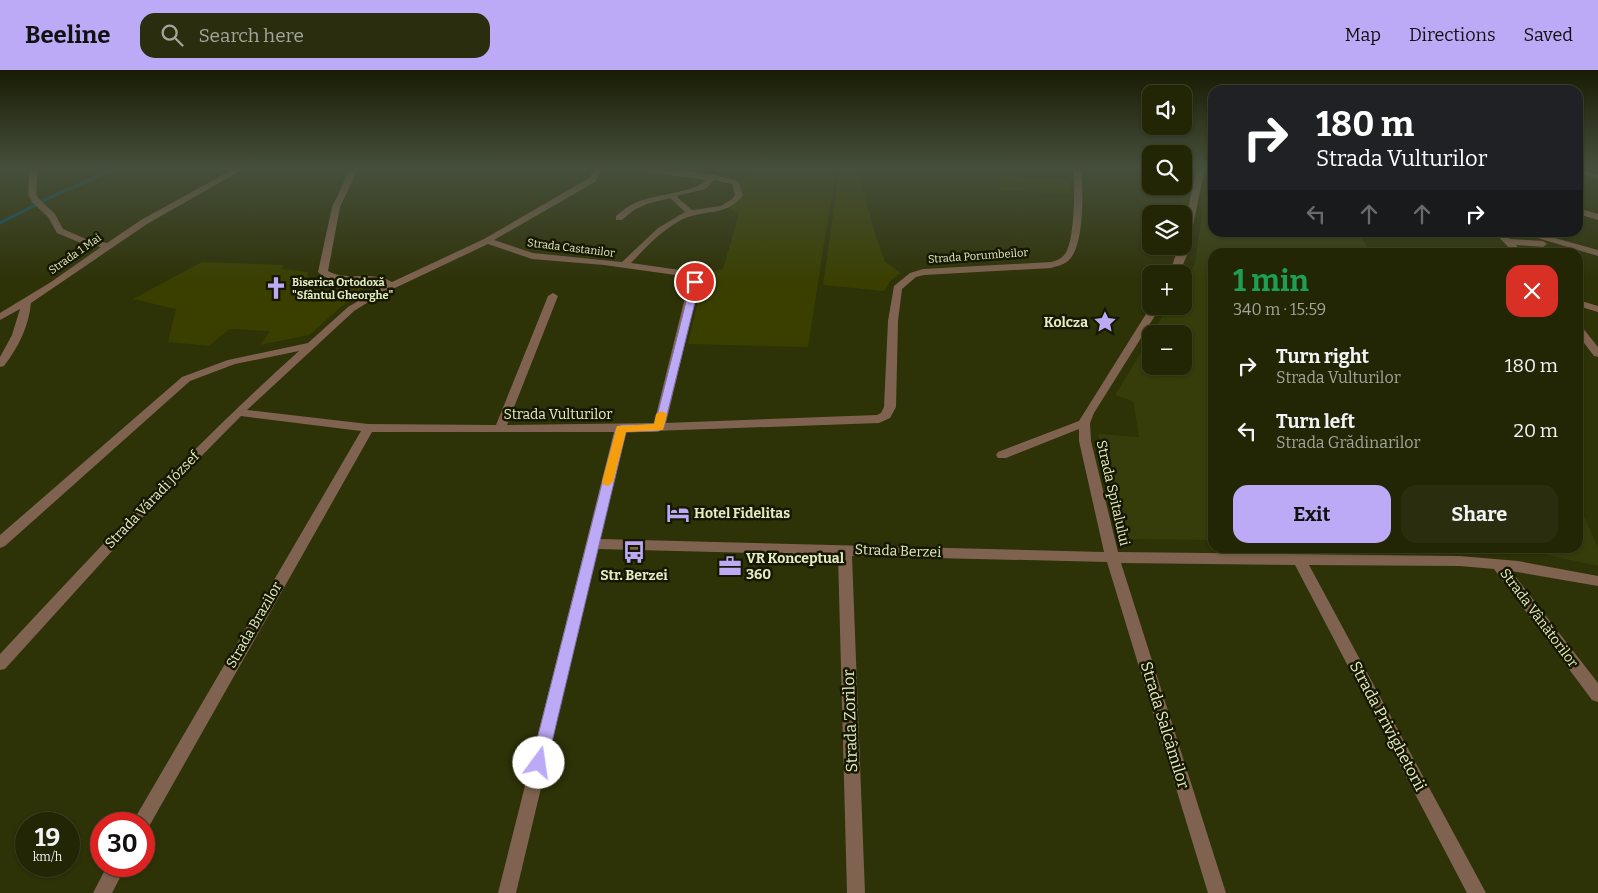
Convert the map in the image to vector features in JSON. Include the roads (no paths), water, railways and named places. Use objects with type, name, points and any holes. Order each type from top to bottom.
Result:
[{"type":"street","points":[[41,205],[52,216],[63,234],[108,246]]},
{"type":"street","name":"Strada 1 Mai","points":[[0,317],[26,303],[108,246],[173,205]]},
{"type":"street","points":[[337,205],[323,272],[327,275],[339,277],[380,280],[392,286]]},
{"type":"street","name":"Strada Váradi József","points":[[0,664],[125,528],[238,412],[362,301],[487,240],[548,205]]},
{"type":"street","points":[[618,218],[630,208],[637,205]]},
{"type":"street","points":[[683,205],[690,213]]},
{"type":"street","name":"Strada Castanilor","points":[[624,265],[652,236],[666,225],[690,213],[730,205]]},
{"type":"street","name":"Strada Porumbeilor","points":[[879,419],[886,415],[890,407],[894,302],[897,288],[901,283],[913,275],[932,271],[1051,265],[1060,262],[1070,252],[1077,205]]},
{"type":"street","points":[[1178,265],[1182,255],[1193,205]]},
{"type":"street","points":[[1583,212],[1598,217]]},
{"type":"street","points":[[1504,237],[1515,248]]},
{"type":"street","points":[[1538,237],[1578,248]]},
{"type":"street","name":"Strada Castanilor","points":[[487,240],[532,256],[692,274],[696,278],[659,427]]},
{"type":"street","points":[[1510,242],[1566,245]]},
{"type":"street","points":[[1583,249],[1598,253]]},
{"type":"street","points":[[500,429],[553,296]]},
{"type":"street","points":[[0,364],[22,327],[26,303]]},
{"type":"street","points":[[1583,304],[1598,309]]},
{"type":"street","points":[[1002,455],[1084,423],[1088,413],[1150,315]]},
{"type":"street","points":[[1583,335],[1598,354]]},
{"type":"street","points":[[0,543],[186,379],[213,368],[273,352],[312,345]]},
{"type":"street","name":"Strada Vulturilor","points":[[238,412],[368,428],[621,428],[879,419]]},
{"type":"street","name":"Strada Spitalului","points":[[1084,423],[1085,441],[1092,475],[1113,558]]},
{"type":"street","name":"Strada Brazilor","points":[[148,812],[368,428]]},
{"type":"street","points":[[507,893],[621,428]]},
{"type":"street","name":"Strada Berzei","points":[[592,544],[1113,558],[1460,560],[1498,564],[1598,581]]},
{"type":"street","name":"Strada Zorilor","points":[[845,550],[856,893]]},
{"type":"street","name":"Strada Salcâmilor","points":[[1113,558],[1217,893]]},
{"type":"street","name":"Strada Privighetorii","points":[[1299,559],[1477,893]]},
{"type":"street","name":"Strada Vânătorilor","points":[[1498,564],[1598,696]]},
{"type":"street","points":[[102,893],[111,877]]},
{"type":"waterway","points":[[0,223],[35,205]]},
{"type":"place","name":"Biserica Ortodoxă \"Sfântul Gheorghe\"","points":[[276,288]]},
{"type":"place","name":"Kolcza","points":[[1105,322]]},
{"type":"place","name":"Hotel Fidelitas","points":[[678,513]]},
{"type":"place","name":"Str. Berzei","points":[[634,552]]},
{"type":"place","name":"VR Konceptual 360","points":[[730,566]]}]
